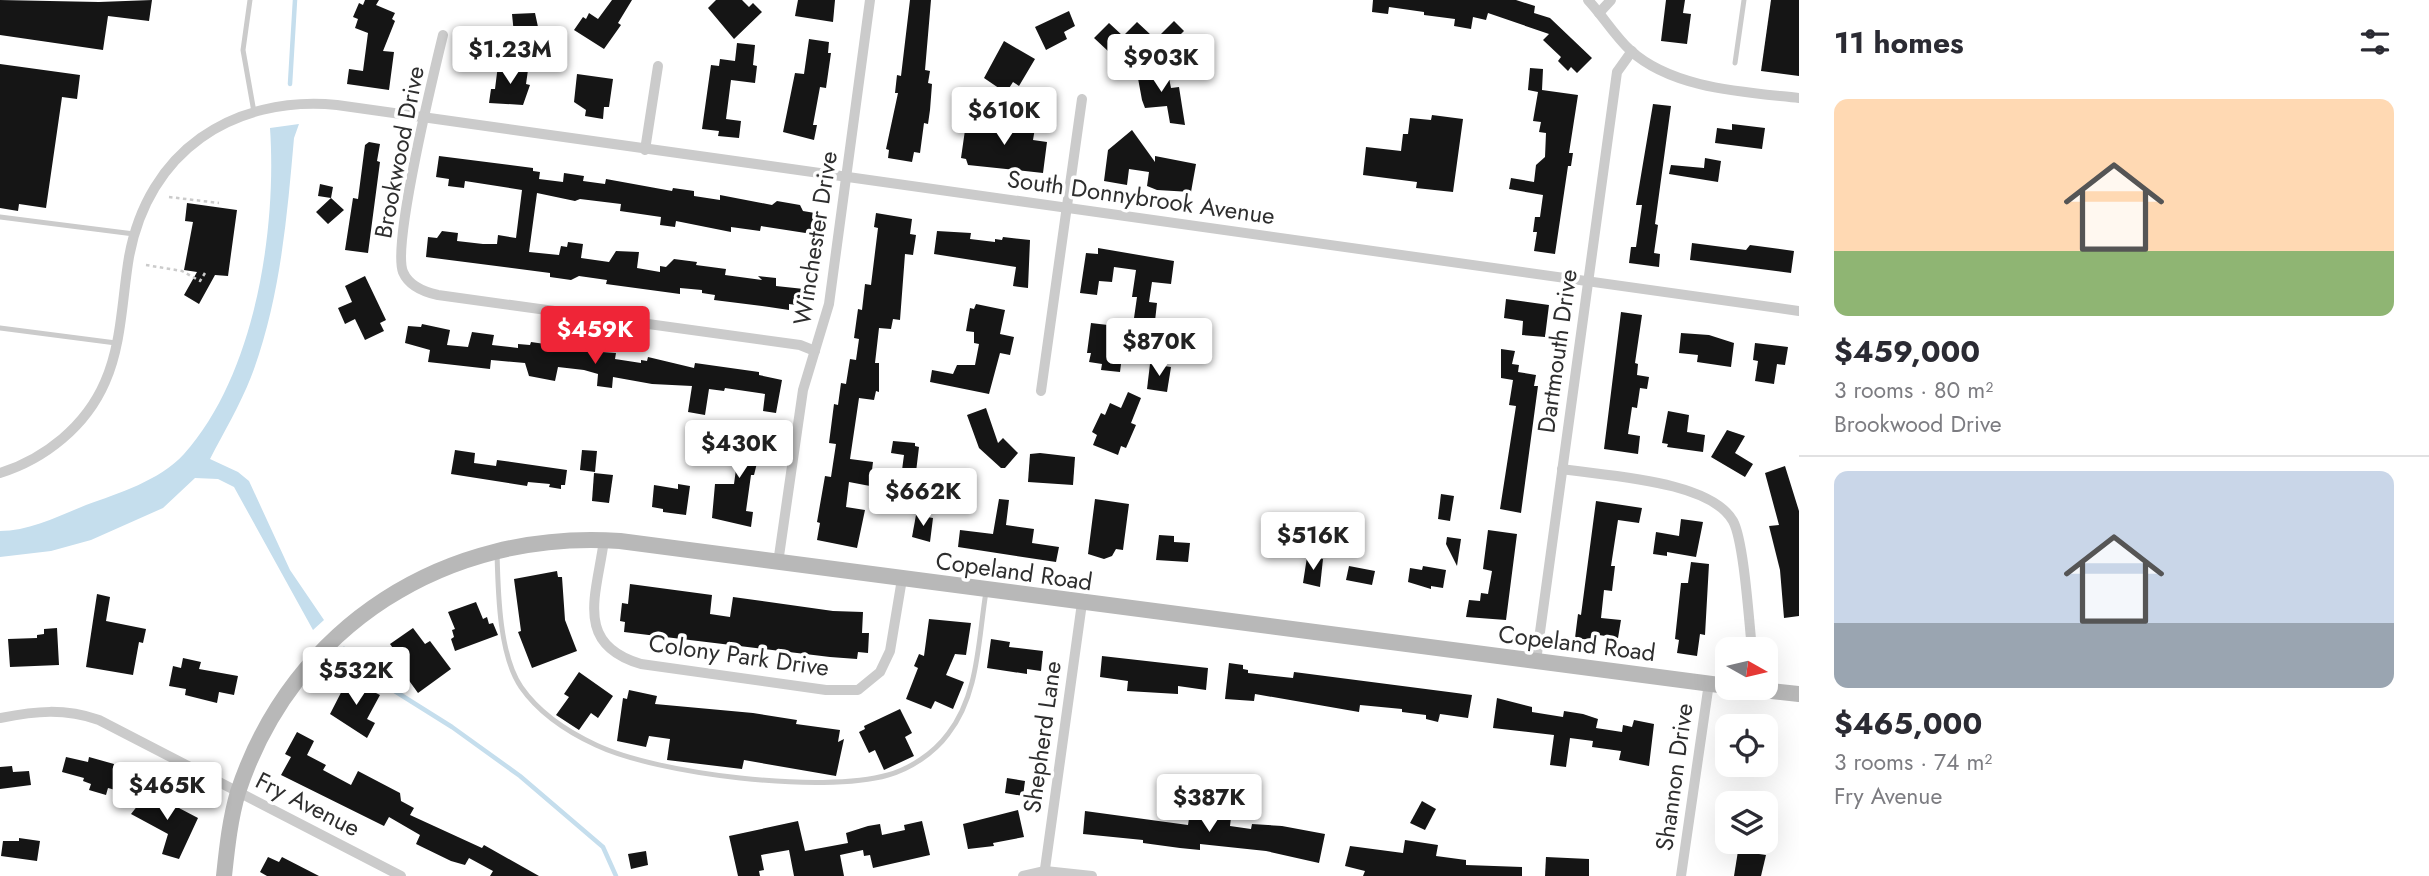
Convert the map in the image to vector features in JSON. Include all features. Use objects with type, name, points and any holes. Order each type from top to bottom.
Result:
[{"type":"street","name":"Winchester Drive","points":[[778,563],[803,390],[829,304],[870,0]]},
{"type":"street","points":[[1588,0],[1632,51],[1651,64],[1698,82],[1799,98]]},
{"type":"street","points":[[1599,13],[1611,0]]},
{"type":"street","name":"Brookwood Drive","points":[[443,35],[423,118],[401,261],[404,275],[422,290],[438,295],[800,345],[815,351]]},
{"type":"street","name":"Dartmouth Drive","points":[[1536,661],[1617,72],[1632,51]]},
{"type":"street","points":[[645,150],[658,66]]},
{"type":"street","points":[[1041,391],[1082,99]]},
{"type":"street","name":"South Donnybrook Avenue","points":[[0,473],[45,452],[79,423],[105,383],[116,343],[134,234],[147,199],[176,159],[207,133],[237,117],[311,104],[1799,311]]},
{"type":"street","points":[[1562,469],[1683,489],[1709,498],[1724,509],[1735,523],[1740,547],[1751,637]]},
{"type":"street","name":"Copeland Road","points":[[224,876],[239,792],[256,751],[280,709],[309,668],[346,629],[367,612],[424,576],[497,549],[556,540],[604,540],[1715,684]]},
{"type":"street","name":"Colony Park Drive","points":[[604,540],[594,614],[597,634],[606,648],[621,658],[641,664],[812,688],[858,690],[880,671],[890,651],[902,579]]},
{"type":"street","name":"Shepherd Lane","points":[[1045,874],[1082,603]]},
{"type":"street","name":"Shannon Drive","points":[[1681,876],[1709,683]]},
{"type":"street","points":[[1778,691],[1799,694]]},
{"type":"street","name":"Fry Avenue","points":[[0,718],[51,710],[75,712],[99,720],[401,876]]},
{"type":"street","points":[[1023,876],[1093,876]]},
{"type":"lane","points":[[250,0],[243,50],[254,112]]},
{"type":"lane","points":[[1735,63],[1744,0]]},
{"type":"lane","points":[[0,218],[134,234]]},
{"type":"lane","points":[[0,328],[116,343]]},
{"type":"lane","points":[[497,549],[500,614],[510,663],[521,687],[559,726],[598,746],[662,767],[737,778],[842,782],[866,780],[889,775],[933,750],[949,734],[970,689],[977,660],[986,590]]},
{"type":"path","points":[[169,197],[219,203]]},
{"type":"path","points":[[146,265],[182,271],[200,281],[205,273]]},
{"type":"water","points":[[299,124],[294,138],[285,229],[269,319],[247,387],[210,459],[238,472],[249,481],[290,570],[324,620],[313,630],[234,487],[218,479],[195,478],[163,508],[91,540],[51,551],[0,557],[0,531],[44,522],[151,479],[184,454],[208,421],[228,384],[244,343],[256,300],[270,211],[270,128]]},
{"type":"building","points":[[0,0],[152,0],[149,21],[108,16],[103,50],[0,35]]},
{"type":"building","points":[[365,0],[379,0],[376,5],[395,13],[392,19],[395,21],[383,51],[394,52],[389,90],[347,84],[349,69],[363,71],[368,33],[355,28],[358,19],[353,17],[359,3],[363,5]]},
{"type":"building","points":[[612,0],[632,0],[618,23],[621,25],[604,49],[574,30],[589,13],[598,19]]},
{"type":"building","points":[[716,0],[742,0],[749,7],[753,3],[762,12],[734,39],[708,8]]},
{"type":"building","points":[[798,0],[835,0],[833,22],[795,16]]},
{"type":"building","points":[[910,0],[931,0],[925,70],[930,71],[928,83],[932,84],[930,110],[928,124],[924,123],[920,153],[914,152],[912,162],[888,158],[889,150],[886,149],[898,93],[895,93],[897,75],[901,76]]},
{"type":"building","points":[[1373,0],[1516,0],[1535,6],[1534,13],[1550,18],[1592,58],[1577,73],[1571,67],[1568,71],[1558,61],[1561,57],[1543,40],[1549,34],[1488,13],[1486,20],[1473,17],[1471,29],[1454,26],[1455,19],[1424,15],[1424,12],[1389,7],[1388,14],[1372,12]]},
{"type":"building","points":[[1666,0],[1685,0],[1683,13],[1691,14],[1687,44],[1661,41]]},
{"type":"building","points":[[1771,0],[1799,0],[1799,76],[1761,71]]},
{"type":"building","points":[[1069,11],[1075,26],[1064,32],[1067,39],[1046,50],[1035,27]]},
{"type":"building","points":[[535,13],[543,50],[504,54],[502,35],[514,34],[512,14]]},
{"type":"building","points":[[1174,21],[1184,31],[1170,45],[1160,35]]},
{"type":"building","points":[[1137,22],[1151,35],[1123,65],[1094,38],[1109,23],[1123,36]]},
{"type":"building","points":[[809,39],[829,42],[828,53],[831,53],[826,88],[820,87],[813,125],[817,125],[814,140],[783,132],[795,73],[804,74]]},
{"type":"building","points":[[1004,41],[1035,59],[1019,86],[1013,82],[1006,93],[984,78]]},
{"type":"building","points":[[737,43],[755,45],[753,65],[757,66],[755,83],[731,80],[726,119],[741,121],[739,138],[718,136],[719,131],[702,129],[711,65],[719,66],[720,59],[735,61]]},
{"type":"building","points":[[0,64],[80,75],[77,99],[62,97],[46,208],[19,204],[18,211],[0,208]]},
{"type":"building","points":[[498,65],[528,70],[526,84],[530,85],[523,105],[489,103],[491,89],[495,89]]},
{"type":"building","points":[[1167,68],[1171,88],[1179,87],[1185,125],[1170,123],[1167,106],[1145,108],[1142,100],[1137,73]]},
{"type":"building","points":[[1530,68],[1543,69],[1542,90],[1578,95],[1569,153],[1573,153],[1571,166],[1568,166],[1555,254],[1534,251],[1537,232],[1533,232],[1535,217],[1540,217],[1543,195],[1509,189],[1511,178],[1534,182],[1536,165],[1545,157],[1546,133],[1539,132],[1541,122],[1533,121],[1538,92],[1528,90]]},
{"type":"building","points":[[577,74],[613,79],[609,107],[604,107],[603,119],[585,116],[586,110],[574,102]]},
{"type":"building","points":[[1653,104],[1671,106],[1655,224],[1658,225],[1654,253],[1660,254],[1659,267],[1629,263],[1631,247],[1636,247],[1642,205],[1636,205]]},
{"type":"building","points":[[1432,115],[1463,119],[1453,192],[1416,188],[1417,182],[1363,175],[1366,147],[1401,151],[1403,134],[1408,134],[1410,118],[1431,120]]},
{"type":"building","points":[[992,121],[1035,128],[1033,140],[1047,142],[1043,173],[968,165],[966,159],[961,158],[966,123],[991,125]]},
{"type":"building","points":[[1732,124],[1765,128],[1762,149],[1715,143],[1717,128],[1732,130]]},
{"type":"building","points":[[1132,130],[1155,162],[1155,156],[1196,164],[1191,192],[1157,190],[1147,186],[1149,172],[1129,169],[1127,185],[1104,181],[1108,150]]},
{"type":"building","points":[[369,142],[380,144],[377,161],[380,162],[368,253],[345,250],[353,198],[358,199],[365,145]]},
{"type":"building","points":[[439,156],[533,168],[533,171],[540,172],[539,179],[563,182],[564,173],[584,176],[583,181],[605,184],[606,179],[672,191],[673,188],[694,191],[694,196],[720,200],[720,195],[772,205],[777,201],[800,205],[803,211],[815,213],[812,234],[761,226],[760,231],[731,227],[731,232],[676,221],[675,227],[660,225],[661,217],[620,211],[621,204],[580,199],[575,201],[537,193],[529,252],[559,255],[561,246],[567,247],[568,242],[583,244],[581,258],[609,262],[616,251],[639,252],[637,268],[660,272],[660,266],[666,267],[674,259],[697,262],[696,265],[726,269],[725,275],[762,280],[758,276],[776,278],[776,286],[804,289],[803,306],[789,304],[789,310],[714,300],[715,295],[702,293],[702,290],[680,288],[680,294],[606,284],[607,280],[579,276],[571,280],[550,277],[550,273],[426,257],[428,237],[437,238],[442,231],[458,233],[457,241],[483,244],[497,244],[498,235],[516,238],[522,190],[465,181],[464,188],[448,186],[449,179],[436,177]]},
{"type":"building","points":[[1705,158],[1721,161],[1718,182],[1669,174],[1671,165],[1704,168]]},
{"type":"building","points":[[320,184],[333,187],[331,198],[318,196]]},
{"type":"building","points":[[331,198],[344,210],[328,224],[316,212]]},
{"type":"building","points":[[187,203],[237,210],[228,276],[215,275],[199,304],[184,295],[197,272],[184,270],[193,222],[185,221]]},
{"type":"building","points":[[876,213],[912,219],[910,234],[916,235],[913,255],[905,254],[900,320],[893,319],[891,329],[879,328],[875,363],[879,363],[879,392],[876,391],[874,400],[859,398],[850,459],[873,462],[870,486],[849,482],[846,507],[865,510],[857,548],[817,540],[820,523],[817,522],[825,476],[831,477],[836,444],[829,443],[834,404],[838,405],[841,383],[846,384],[850,359],[856,360],[859,339],[854,338],[858,309],[862,310],[865,284],[871,285],[878,228],[874,227]]},
{"type":"building","points":[[937,231],[971,233],[970,239],[995,242],[995,239],[1002,240],[1003,237],[1030,240],[1028,288],[1013,286],[1016,267],[934,254]]},
{"type":"building","points":[[1692,243],[1746,250],[1750,245],[1794,251],[1791,273],[1690,260]]},
{"type":"building","points":[[1098,248],[1174,261],[1171,284],[1152,282],[1149,302],[1157,303],[1155,321],[1134,318],[1137,297],[1132,297],[1136,270],[1114,267],[1112,282],[1099,281],[1097,295],[1080,293],[1086,253],[1098,254]]},
{"type":"building","points":[[365,276],[386,320],[380,323],[384,331],[365,340],[355,319],[345,324],[338,308],[352,302],[345,286]]},
{"type":"building","points":[[1506,299],[1549,305],[1545,337],[1522,335],[1523,321],[1504,318]]},
{"type":"building","points":[[976,304],[1005,310],[1000,334],[1014,337],[1010,355],[1000,353],[989,394],[930,382],[932,370],[953,374],[957,365],[975,365],[979,344],[974,343],[974,332],[966,331],[970,308],[974,309]]},
{"type":"building","points":[[1621,312],[1642,315],[1635,363],[1638,364],[1637,375],[1649,377],[1647,389],[1640,388],[1637,408],[1632,407],[1628,434],[1640,436],[1638,454],[1604,449]]},
{"type":"building","points":[[1091,323],[1133,328],[1131,341],[1124,340],[1120,372],[1101,370],[1102,364],[1089,362],[1091,353],[1087,353]]},
{"type":"building","points":[[422,324],[450,330],[447,345],[468,347],[472,332],[494,335],[492,345],[518,348],[518,344],[530,345],[531,342],[559,346],[559,349],[616,353],[615,359],[641,363],[641,360],[647,361],[648,357],[694,368],[695,363],[759,372],[759,375],[782,380],[776,413],[763,411],[765,394],[725,388],[724,391],[709,389],[705,415],[688,412],[692,386],[652,384],[613,377],[612,388],[597,386],[598,374],[584,370],[558,367],[555,381],[529,376],[525,363],[491,360],[490,369],[428,362],[430,350],[405,343],[408,326],[421,327]]},
{"type":"building","points":[[1681,333],[1709,335],[1734,343],[1731,367],[1697,362],[1698,355],[1679,353]]},
{"type":"building","points":[[1755,343],[1788,347],[1785,365],[1777,364],[1774,384],[1755,381],[1758,361],[1753,360]]},
{"type":"building","points":[[1501,349],[1515,351],[1512,364],[1519,365],[1518,372],[1536,375],[1534,386],[1538,386],[1521,513],[1500,509],[1516,406],[1509,405],[1513,380],[1501,378]]},
{"type":"building","points":[[1150,364],[1171,367],[1167,392],[1147,389]]},
{"type":"building","points":[[1128,392],[1141,398],[1131,423],[1136,425],[1126,448],[1121,446],[1118,455],[1093,445],[1097,435],[1092,432],[1101,413],[1105,415],[1110,403],[1121,408]]},
{"type":"building","points":[[986,408],[998,443],[1003,438],[1018,453],[1005,468],[1001,468],[979,448],[967,415]]},
{"type":"building","points":[[1668,411],[1689,415],[1687,432],[1705,435],[1703,452],[1667,447],[1668,444],[1662,443]]},
{"type":"building","points":[[727,430],[764,435],[761,459],[758,459],[754,475],[751,475],[746,511],[753,512],[751,527],[712,518],[715,484],[734,484],[739,447],[725,445]]},
{"type":"building","points":[[1727,430],[1745,436],[1735,453],[1753,464],[1745,477],[1711,457]]},
{"type":"building","points":[[893,441],[915,443],[915,446],[919,447],[916,472],[902,470],[904,455],[891,453]]},
{"type":"building","points":[[455,450],[475,453],[474,463],[496,466],[497,460],[567,470],[565,485],[561,485],[561,489],[549,487],[550,484],[528,482],[527,486],[451,474]]},
{"type":"building","points":[[582,450],[597,451],[595,472],[580,470]]},
{"type":"building","points":[[1030,454],[1075,457],[1073,485],[1028,482]]},
{"type":"building","points":[[1785,466],[1799,511],[1799,616],[1784,618],[1780,570],[1769,526],[1779,525],[1765,473]]},
{"type":"building","points":[[594,473],[613,475],[609,503],[592,501]]},
{"type":"building","points":[[678,484],[690,486],[686,515],[663,512],[663,509],[652,507],[654,485],[678,489]]},
{"type":"building","points":[[1441,494],[1454,496],[1450,521],[1438,519]]},
{"type":"building","points":[[999,499],[1009,500],[1006,525],[1034,529],[1032,543],[1059,547],[1056,562],[958,547],[960,530],[993,534]]},
{"type":"building","points":[[1095,499],[1129,504],[1123,550],[1116,549],[1112,556],[1104,559],[1088,554]]},
{"type":"building","points":[[1596,501],[1642,508],[1639,523],[1618,520],[1611,566],[1615,566],[1612,591],[1604,590],[1601,618],[1621,620],[1618,638],[1599,635],[1598,641],[1575,638],[1578,614],[1581,615]]},
{"type":"building","points":[[916,515],[933,518],[930,542],[912,537]]},
{"type":"building","points":[[1681,519],[1703,522],[1696,557],[1667,552],[1667,556],[1653,554],[1656,532],[1679,536]]},
{"type":"building","points":[[1488,530],[1517,534],[1506,620],[1466,617],[1469,600],[1480,601],[1481,593],[1488,594],[1492,571],[1483,569]]},
{"type":"building","points":[[1159,535],[1174,536],[1174,542],[1190,543],[1188,562],[1156,560]]},
{"type":"building","points":[[1447,537],[1461,539],[1457,566],[1446,544]]},
{"type":"building","points":[[1307,557],[1323,559],[1320,587],[1303,583]]},
{"type":"building","points":[[1691,562],[1709,564],[1705,635],[1700,634],[1697,656],[1677,653],[1679,640],[1675,639],[1681,583],[1688,583]]},
{"type":"building","points":[[1349,566],[1375,571],[1372,585],[1346,580]]},
{"type":"building","points":[[1423,566],[1446,570],[1443,588],[1431,586],[1431,589],[1408,582],[1410,568],[1422,570]]},
{"type":"building","points":[[557,571],[558,577],[562,577],[565,620],[577,651],[532,668],[518,632],[521,631],[514,579]]},
{"type":"building","points":[[630,584],[712,595],[710,614],[730,617],[733,597],[833,611],[863,612],[862,633],[869,633],[868,653],[858,652],[857,659],[830,657],[624,632],[625,622],[620,621],[622,603],[628,604]]},
{"type":"building","points":[[97,594],[110,597],[106,621],[146,629],[143,643],[139,642],[133,675],[86,667]]},
{"type":"building","points":[[476,602],[483,619],[487,617],[489,624],[493,623],[498,635],[455,651],[451,639],[454,637],[452,630],[455,629],[448,612]]},
{"type":"building","points":[[929,619],[971,623],[966,655],[955,654],[946,675],[964,682],[953,709],[935,701],[931,709],[906,699],[918,668],[914,666],[919,654],[924,656]]},
{"type":"building","points":[[57,628],[59,665],[10,667],[8,639],[37,638],[37,635],[44,634],[44,629]]},
{"type":"building","points":[[413,628],[425,644],[430,641],[451,669],[418,693],[397,664],[402,661],[390,644]]},
{"type":"building","points":[[991,639],[1010,642],[1009,647],[1043,651],[1041,671],[1027,669],[1027,674],[987,668]]},
{"type":"building","points":[[1102,656],[1208,668],[1206,690],[1178,686],[1178,694],[1127,691],[1128,681],[1100,677]]},
{"type":"building","points":[[183,658],[201,662],[199,669],[238,676],[234,695],[219,692],[217,703],[185,695],[186,689],[169,686],[173,666],[181,668]]},
{"type":"building","points":[[1229,663],[1243,665],[1243,669],[1248,670],[1248,673],[1293,678],[1294,672],[1472,695],[1468,718],[1440,714],[1438,722],[1426,719],[1426,715],[1402,712],[1402,709],[1360,705],[1359,712],[1255,694],[1254,701],[1225,699]]},
{"type":"building","points":[[579,672],[613,696],[598,718],[591,713],[579,730],[556,715],[569,697],[564,694]]},
{"type":"building","points":[[348,679],[380,695],[367,719],[375,723],[367,738],[330,714]]},
{"type":"building","points":[[629,690],[657,696],[655,704],[753,713],[797,720],[796,724],[840,730],[838,742],[844,739],[836,776],[744,760],[742,769],[667,760],[670,739],[649,736],[646,747],[617,741],[623,698],[627,699]]},
{"type":"building","points":[[1497,698],[1532,707],[1532,712],[1563,717],[1564,711],[1583,714],[1598,719],[1596,728],[1622,732],[1623,725],[1632,727],[1634,720],[1654,724],[1649,766],[1619,760],[1621,751],[1592,747],[1593,741],[1570,738],[1566,767],[1550,765],[1554,735],[1493,728]]},
{"type":"building","points":[[900,709],[912,733],[905,737],[914,756],[884,770],[875,750],[869,753],[859,732],[865,729],[864,726]]},
{"type":"building","points":[[297,732],[314,741],[307,755],[326,765],[323,770],[351,785],[358,771],[400,793],[401,801],[414,808],[410,815],[482,848],[484,845],[539,876],[490,876],[493,871],[469,858],[465,865],[451,861],[416,844],[420,835],[389,817],[384,826],[281,775],[291,757],[285,754]]},
{"type":"building","points":[[66,757],[88,762],[89,757],[114,764],[113,770],[123,772],[119,791],[108,788],[106,795],[89,790],[91,784],[83,781],[84,778],[62,772]]},
{"type":"building","points":[[12,766],[13,772],[29,771],[31,785],[0,789],[0,767]]},
{"type":"building","points":[[1007,778],[1025,781],[1023,796],[1005,793]]},
{"type":"building","points":[[149,791],[180,804],[179,808],[198,818],[179,859],[162,854],[168,834],[131,814]]},
{"type":"building","points":[[1422,801],[1436,809],[1425,830],[1410,823]]},
{"type":"building","points":[[1220,807],[1232,809],[1230,826],[1251,829],[1252,824],[1282,826],[1325,834],[1319,863],[1266,851],[1200,844],[1200,850],[1143,843],[1143,840],[1083,834],[1085,811],[1188,825],[1190,812],[1219,816]]},
{"type":"building","points":[[1018,810],[1024,837],[993,843],[994,846],[968,849],[963,824]]},
{"type":"building","points":[[798,821],[805,851],[848,843],[846,833],[868,826],[880,824],[882,835],[905,830],[904,825],[922,821],[930,855],[873,868],[870,855],[864,856],[863,850],[840,855],[844,876],[794,876],[789,850],[761,855],[764,870],[759,871],[760,876],[738,876],[729,836]]},
{"type":"building","points":[[19,838],[40,841],[37,861],[1,856],[3,841],[19,841]]},
{"type":"building","points":[[1405,840],[1438,845],[1436,856],[1466,860],[1466,865],[1522,867],[1522,876],[1363,876],[1365,871],[1345,866],[1350,846],[1403,853]]},
{"type":"building","points":[[646,851],[648,865],[631,869],[628,854]]},
{"type":"building","points":[[1738,854],[1766,855],[1761,876],[1734,876]]},
{"type":"building","points":[[268,857],[279,862],[282,857],[319,876],[267,876],[260,872]]},
{"type":"building","points":[[1546,857],[1589,859],[1589,876],[1545,876]]},
{"type":"waterway","points":[[290,84],[295,0]]},
{"type":"waterway","points":[[344,649],[393,690],[452,727],[520,776],[603,847],[616,876]]}]
